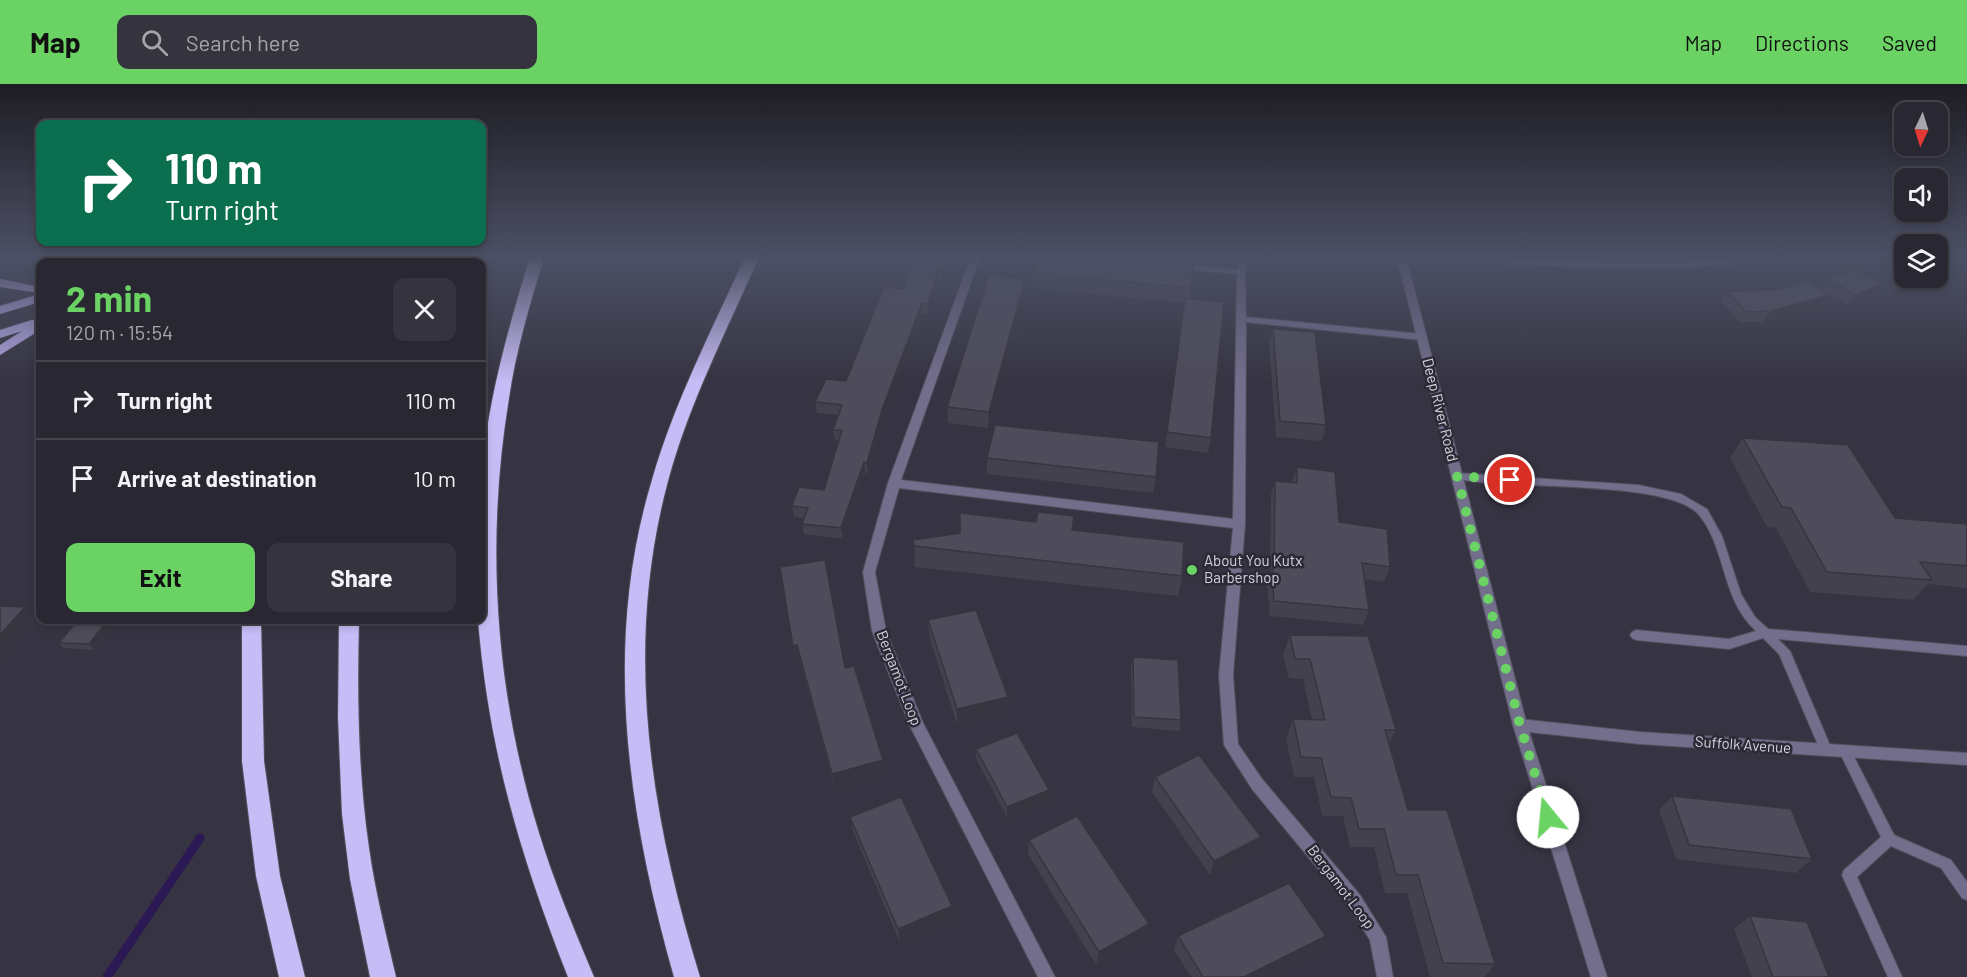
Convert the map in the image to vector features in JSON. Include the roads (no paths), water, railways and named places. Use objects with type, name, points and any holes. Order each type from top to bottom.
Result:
[{"type":"highway","points":[[486,507],[496,416],[525,299]]},
{"type":"highway","points":[[687,977],[670,924],[651,848],[639,779],[635,676],[639,584],[647,530],[675,435],[734,299]]},
{"type":"highway","points":[[486,610],[498,709],[521,811],[550,901],[581,977]]},
{"type":"highway","points":[[251,624],[253,761],[268,876],[292,977]]},
{"type":"highway","points":[[349,624],[347,697],[351,783],[362,878],[383,977]]},
{"type":"main road","points":[[0,310],[36,299]]},
{"type":"main road","points":[[0,334],[36,325]]},
{"type":"main road","points":[[0,351],[36,327]]},
{"type":"street","name":"Bergamot Loop","points":[[961,299],[894,483],[869,572],[879,631],[916,724],[1047,977]]},
{"type":"street","name":"Bergamot Loop","points":[[1242,299],[1239,524],[1226,675],[1231,745],[1257,784],[1354,900],[1378,937],[1385,977]]},
{"type":"street","name":"Deep River Road","points":[[1412,299],[1520,725],[1599,977]]},
{"type":"street","points":[[1242,319],[1422,336]]},
{"type":"street","points":[[894,483],[1239,524]]},
{"type":"street","name":"Suffolk Avenue","points":[[1520,725],[1640,738],[1967,759]]},
{"type":"lane","points":[[1457,476],[1638,489],[1677,497],[1703,512],[1717,536],[1736,594],[1751,620],[1784,651],[1826,750]]},
{"type":"lane","points":[[1636,635],[1729,644],[1766,633],[1967,651]]},
{"type":"lane","points":[[1845,751],[1889,839],[1946,864],[1967,893]]},
{"type":"lane","points":[[1889,839],[1849,875],[1894,977]]},
{"type":"waterway","points":[[107,977],[200,838]]},
{"type":"place","name":"About You Kutx Barbershop","points":[[1192,570]]}]
